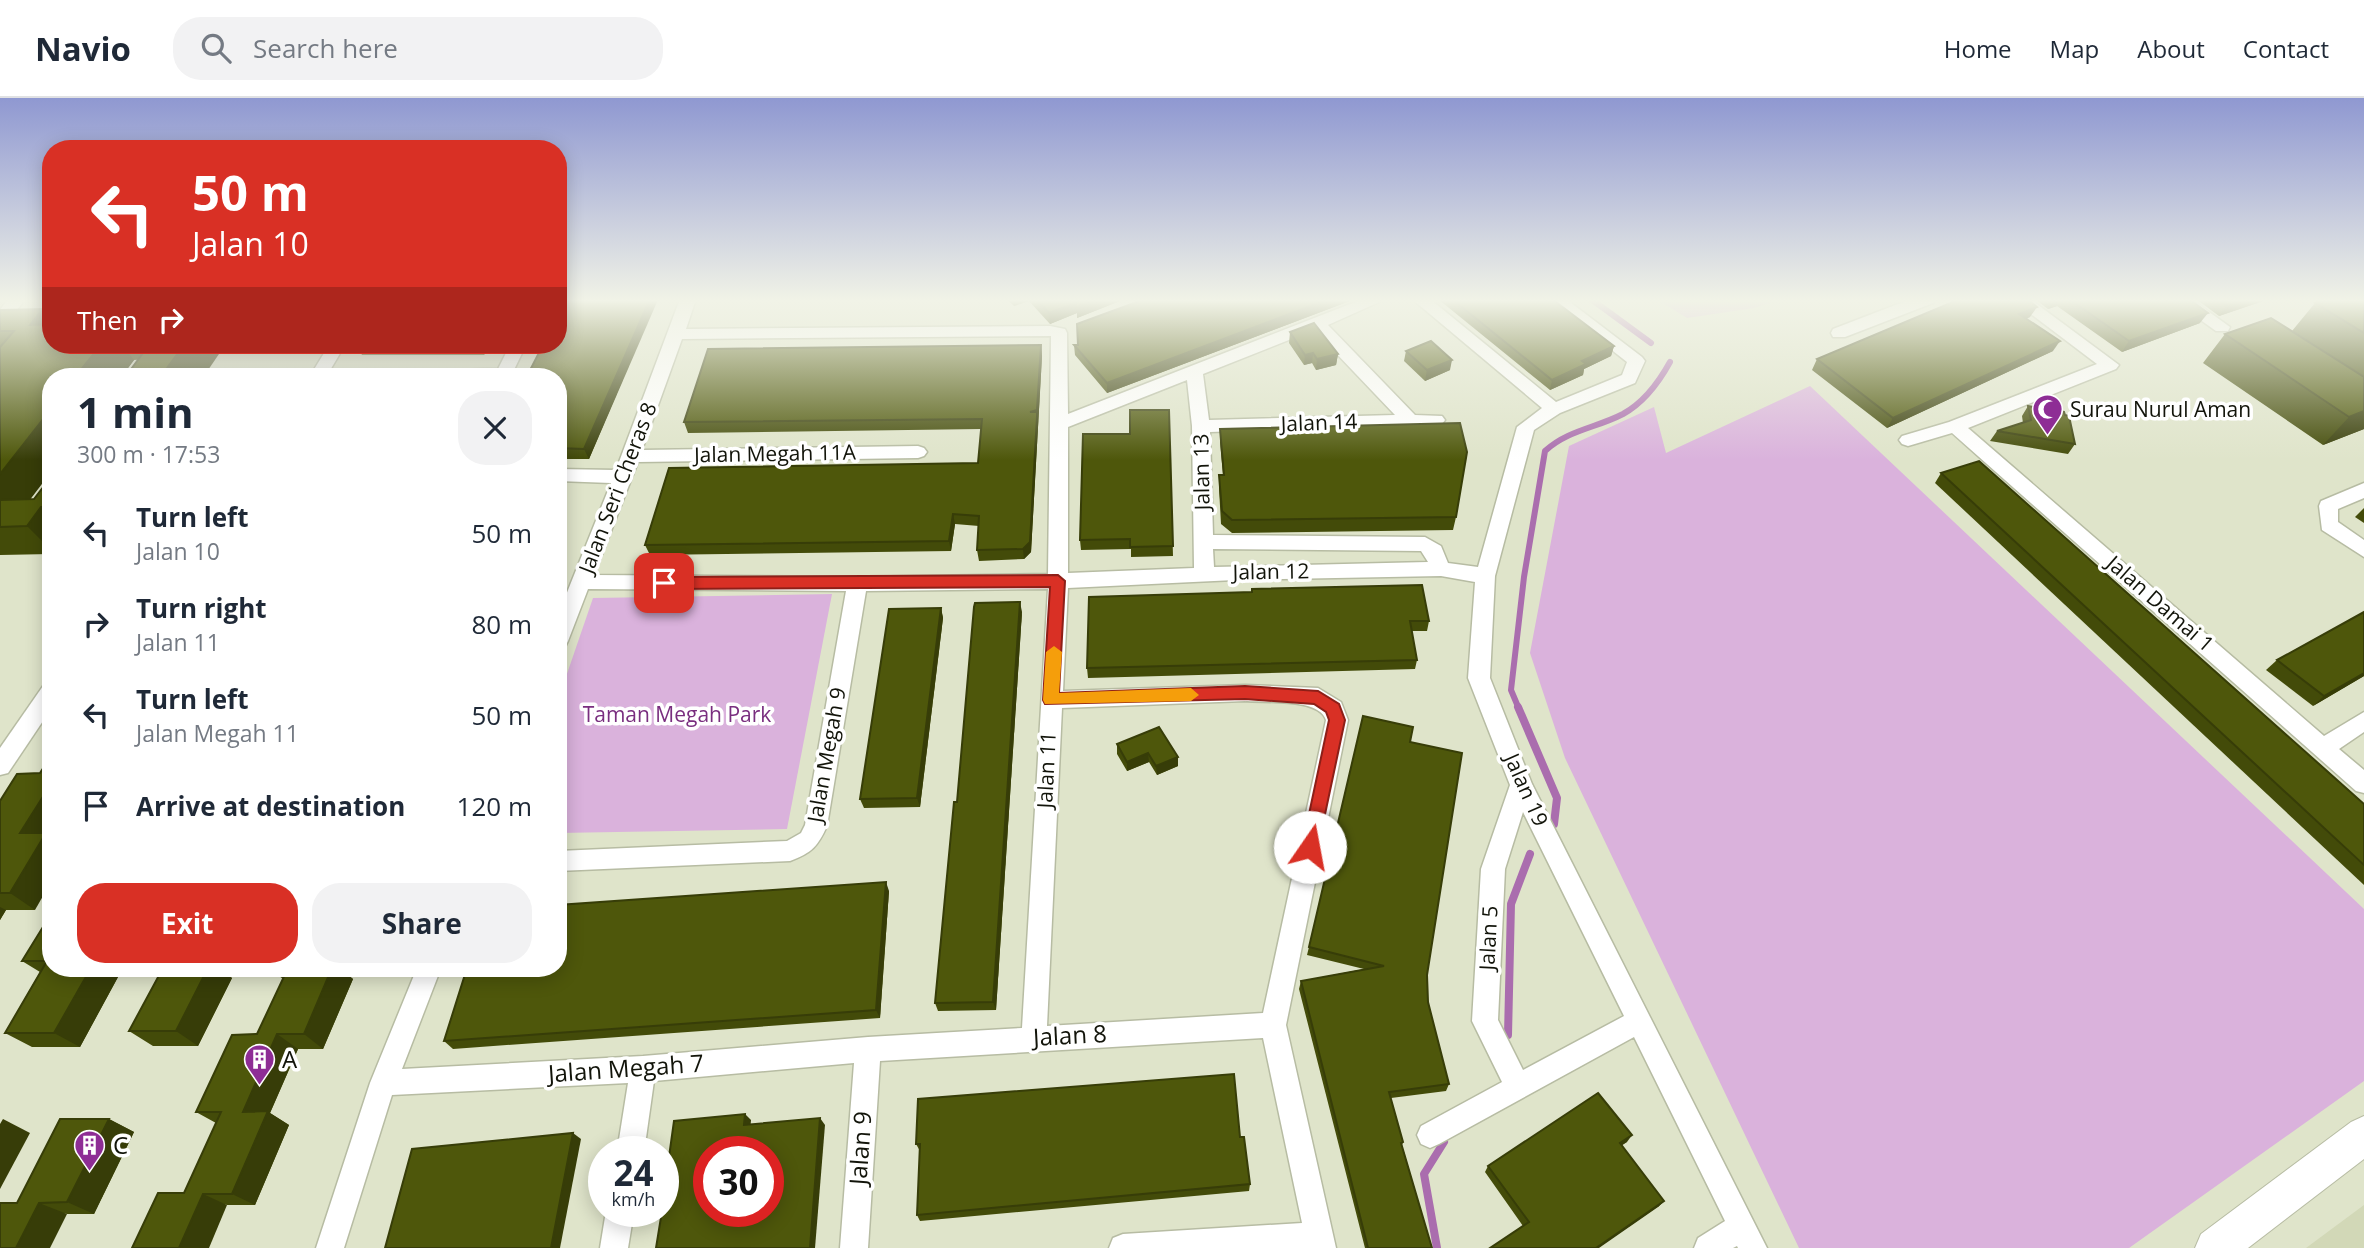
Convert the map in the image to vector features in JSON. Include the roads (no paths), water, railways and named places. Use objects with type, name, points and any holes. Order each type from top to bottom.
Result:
[{"type":"street","name":"Jalan Seri Cheras 8","points":[[567,618],[669,353]]},
{"type":"street","name":"Jalan 11","points":[[1034,1038],[1058,581],[1059,424],[1064,353]]},
{"type":"street","points":[[1059,424],[1241,353]]},
{"type":"street","points":[[1345,353],[1410,421]]},
{"type":"street","points":[[1485,353],[1554,409]]},
{"type":"street","name":"Jalan 19","points":[[1625,353],[1636,361],[1629,379],[1554,409],[1526,427],[1485,576],[1479,678],[1521,785],[1747,1237]]},
{"type":"street","points":[[1908,440],[1955,426],[2110,365],[2093,353]]},
{"type":"street","name":"Jalan 13","points":[[1194,371],[1201,426],[1204,574]]},
{"type":"street","name":"Jalan 14","points":[[1201,426],[1436,420]]},
{"type":"street","name":"Jalan Damai 1","points":[[1955,426],[2364,784]]},
{"type":"street","name":"Jalan Megah 11A","points":[[631,456],[918,452]]},
{"type":"street","points":[[567,475],[622,477]]},
{"type":"street","points":[[2364,490],[2328,506],[2329,525],[2364,550]]},
{"type":"street","points":[[1203,542],[1425,544],[1434,551],[1441,569]]},
{"type":"street","name":"Jalan 12","points":[[581,582],[857,584],[1058,581],[1204,574],[1441,569],[1485,576]]},
{"type":"street","name":"Jalan Megah 9","points":[[567,861],[790,851],[809,840],[816,826],[857,584]]},
{"type":"street","points":[[1051,700],[1245,693],[1318,697],[1333,708],[1337,720],[1273,1025],[1321,1242],[1123,1248]]},
{"type":"street","points":[[0,766],[42,705]]},
{"type":"street","points":[[2323,748],[2364,722]]},
{"type":"street","name":"Jalan 5","points":[[1518,1087],[1485,1021],[1493,869],[1521,785]]},
{"type":"street","points":[[330,1248],[383,1083],[425,977]]},
{"type":"street","points":[[1430,1135],[1639,1021]]},
{"type":"street","name":"Jalan 8","points":[[868,1049],[1273,1025]]},
{"type":"street","name":"Jalan Megah 7","points":[[383,1083],[643,1069],[868,1049]]},
{"type":"street","name":"Jalan 9","points":[[854,1248],[868,1049]]},
{"type":"street","points":[[633,1136],[643,1069]]},
{"type":"street","points":[[2215,1248],[2364,1136]]},
{"type":"street","points":[[614,1248],[617,1227]]},
{"type":"street","points":[[1708,1248],[1747,1237]]},
{"type":"waterway","points":[[1519,709],[1511,690],[1524,577],[1545,451],[1563,438],[1623,414],[1650,391],[1670,362]]},
{"type":"waterway","points":[[1518,707],[1557,798],[1554,824]]},
{"type":"waterway","points":[[1508,1035],[1511,904],[1530,854]]},
{"type":"waterway","points":[[1437,1248],[1424,1174],[1444,1142]]},
{"type":"place","name":"Surau Nurul Aman","points":[[2047,437]]},
{"type":"place","name":"A","points":[[259,1087]]},
{"type":"place","name":"C","points":[[90,1173]]},
{"type":"park label","name":"Taman Megah Park","points":[[677,715]]}]
